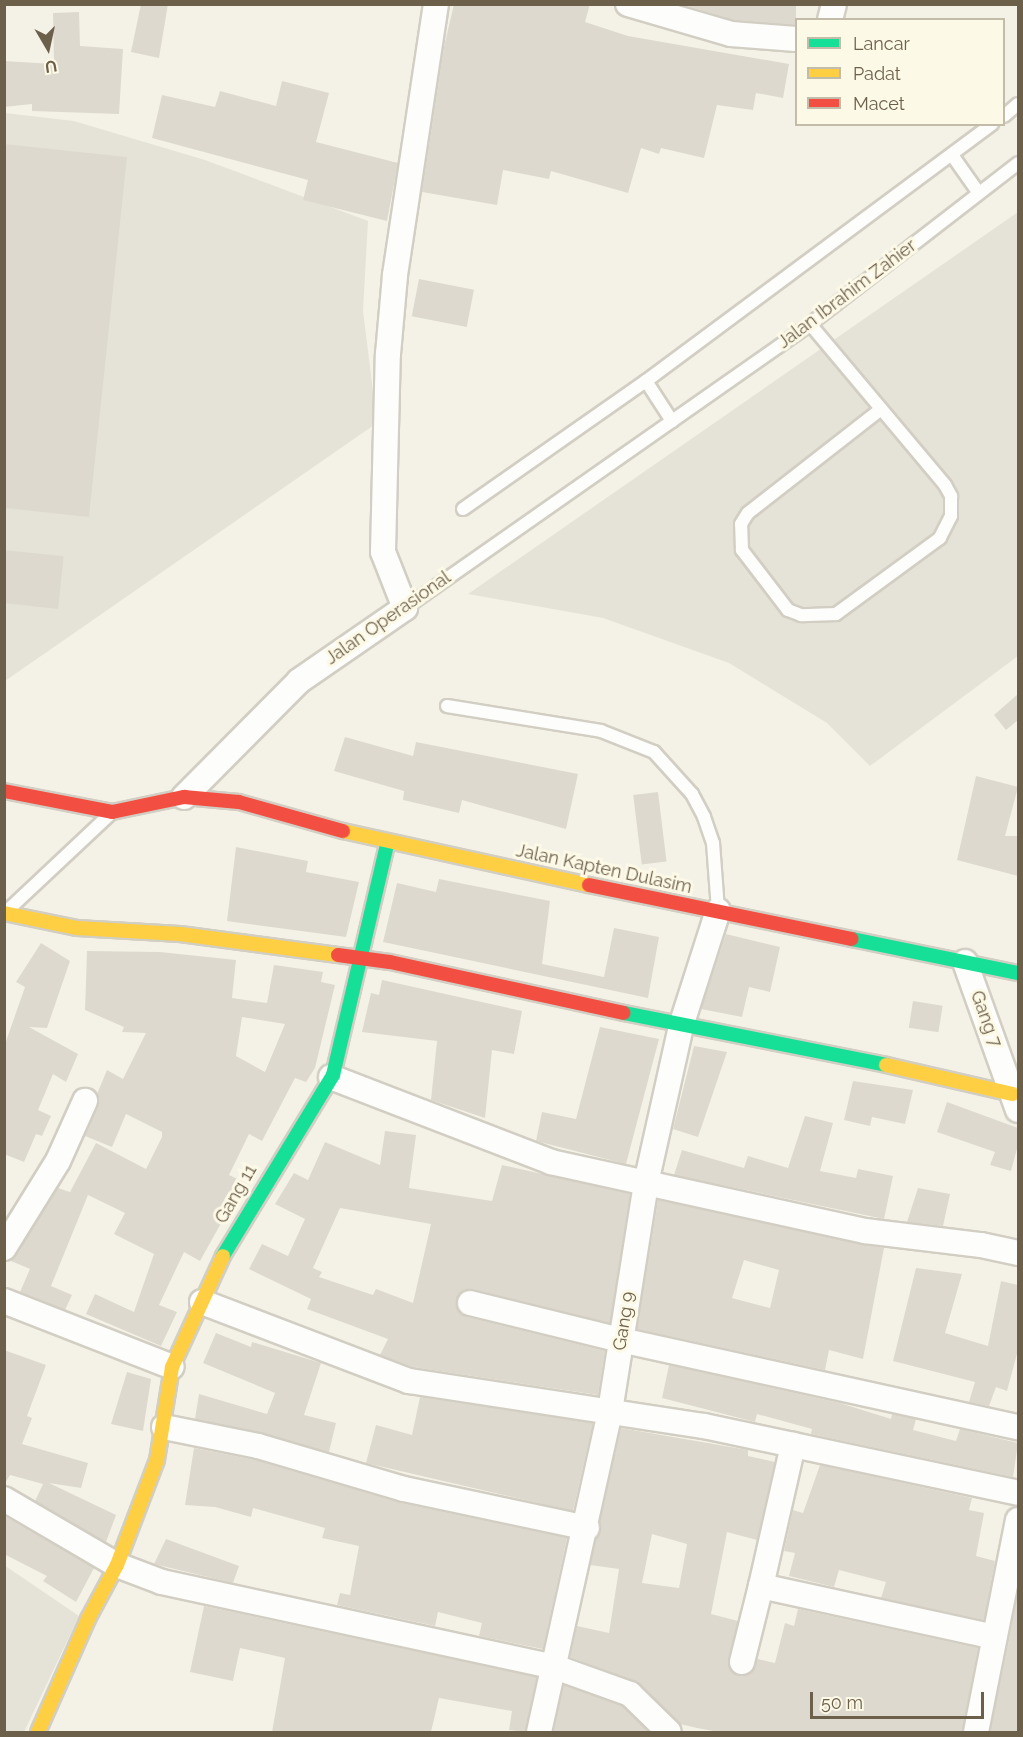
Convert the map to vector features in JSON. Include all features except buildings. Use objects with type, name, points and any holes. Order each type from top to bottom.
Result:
[{"type":"street","points":[[405,608],[383,552],[386,389],[395,275],[436,4]]},
{"type":"street","points":[[628,4],[731,34],[795,39]]},
{"type":"street","name":"Jalan Operasional","points":[[184,797],[299,681],[405,608]]},
{"type":"street","points":[[4,791],[112,812],[184,797]]},
{"type":"street","name":"Jalan Kapten Dulasim","points":[[184,797],[239,802],[387,844],[1018,973]]},
{"type":"street","name":"Gang 11","points":[[38,1732],[88,1619],[117,1564],[158,1460],[172,1367],[247,1212],[331,1077],[361,960],[387,844]]},
{"type":"street","name":"Gang 9","points":[[539,1732],[552,1666],[587,1528],[610,1411],[646,1183],[681,1026],[718,911]]},
{"type":"street","points":[[4,913],[78,928],[180,934],[361,960],[390,962],[450,978],[681,1026],[887,1065],[1016,1102]]},
{"type":"street","name":"Gang 7","points":[[965,962],[1016,1102]]},
{"type":"street","points":[[331,1077],[520,1152],[646,1183],[865,1231],[981,1245],[1018,1254]]},
{"type":"street","points":[[4,1248],[58,1161],[85,1101]]},
{"type":"street","points":[[4,1301],[172,1367]]},
{"type":"street","points":[[202,1302],[409,1381],[610,1411],[793,1444],[1018,1493]]},
{"type":"street","points":[[470,1302],[621,1340],[1018,1427]]},
{"type":"street","points":[[164,1427],[258,1446],[404,1489],[587,1528]]},
{"type":"street","points":[[742,1662],[793,1444]]},
{"type":"street","points":[[4,1499],[117,1564],[162,1582],[552,1666],[630,1694],[669,1732]]},
{"type":"street","points":[[976,1732],[1018,1520]]},
{"type":"street","points":[[761,1586],[995,1637]]},
{"type":"lane","points":[[1005,115],[1018,104]]},
{"type":"lane","points":[[464,509],[646,381],[989,126]]},
{"type":"lane","points":[[952,155],[978,192]]},
{"type":"lane","name":"Jalan Ibrahim Zahier","points":[[672,421],[810,324],[1018,163]]},
{"type":"lane","points":[[810,324],[945,485],[951,496],[948,529],[940,538],[836,614],[801,615],[788,610],[742,550],[741,524],[748,513],[881,409]]},
{"type":"lane","points":[[646,381],[672,421]]},
{"type":"lane","name":"Jalan Operasional","points":[[405,608],[672,421]]},
{"type":"lane","points":[[447,706],[601,731],[654,752],[692,794],[704,817],[713,843],[718,911]]},
{"type":"lane","points":[[4,913],[112,812]]},
{"type":"shaded area","points":[[5,113],[74,121],[205,160],[368,221],[363,311],[377,423],[5,681]]},
{"type":"shaded area","points":[[1018,212],[1018,656],[870,766],[827,723],[729,663],[603,618],[468,594]]},
{"type":"shaded area","points":[[4,1565],[79,1616],[24,1732],[5,1732]]},
{"type":"traffic: fast","points":[[223,1256],[333,1075],[387,844]]},
{"type":"traffic: fast","points":[[852,939],[1018,973]]},
{"type":"traffic: fast","points":[[624,1013],[886,1065]]},
{"type":"traffic: slow","points":[[343,831],[589,885]]},
{"type":"traffic: slow","points":[[4,913],[77,928],[180,934],[338,955]]},
{"type":"traffic: slow","points":[[886,1065],[1013,1094]]},
{"type":"traffic: slow","points":[[38,1732],[88,1619],[117,1565],[157,1460],[172,1367],[223,1256]]},
{"type":"traffic: jam","points":[[4,791],[112,812],[184,797],[239,802],[343,831]]},
{"type":"traffic: jam","points":[[589,885],[852,939]]},
{"type":"traffic: jam","points":[[338,955],[390,962],[624,1013]]}]
